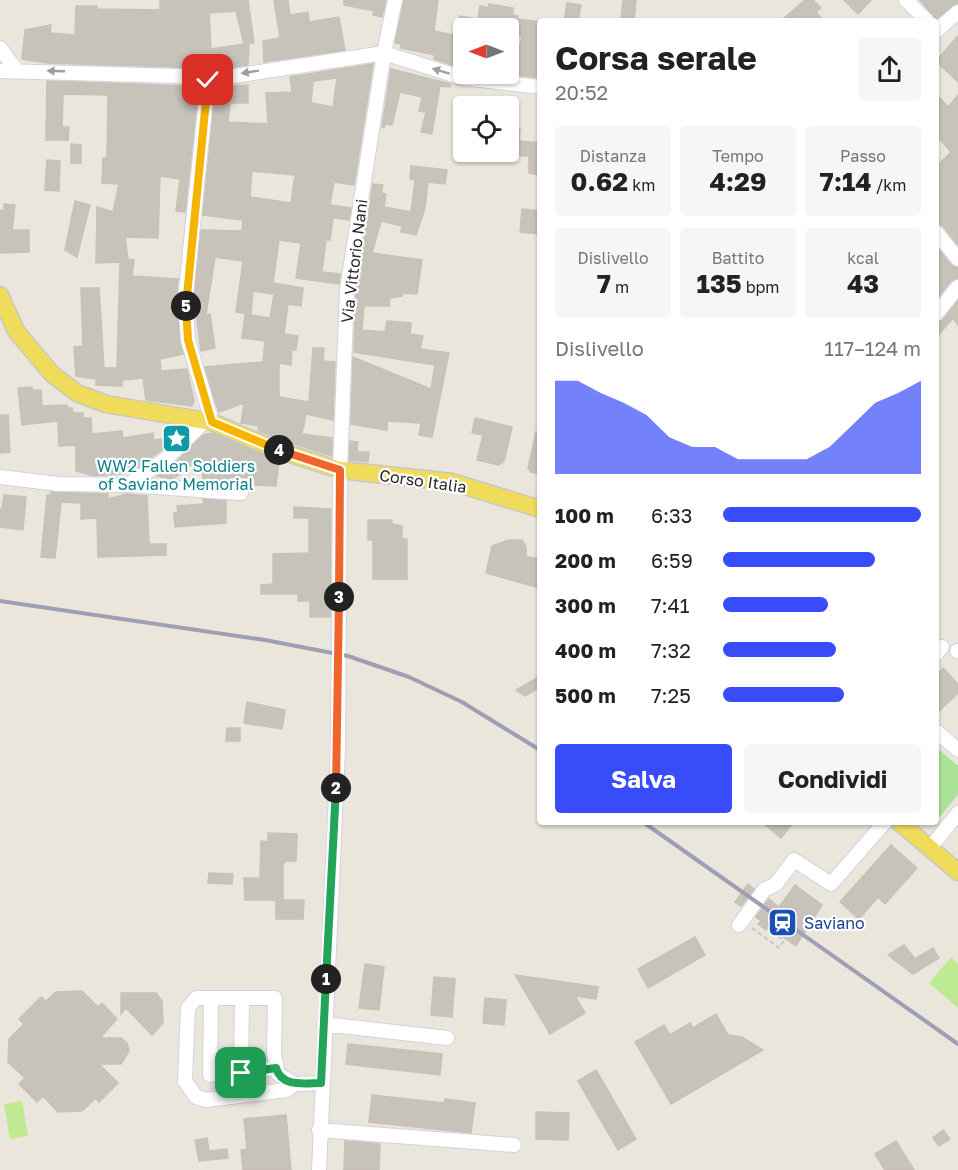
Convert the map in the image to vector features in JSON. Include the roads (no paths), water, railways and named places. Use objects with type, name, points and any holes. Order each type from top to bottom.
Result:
[{"type":"main road","name":"Corso Italia","points":[[0,295],[16,331],[52,374],[77,393],[106,404],[209,421],[272,448],[340,470],[452,482],[537,508]]},
{"type":"main road","points":[[903,825],[958,872]]},
{"type":"street","name":"Via Vittorio Nani","points":[[319,1170],[321,1083],[338,750],[340,470],[347,290],[384,53],[395,0]]},
{"type":"street","points":[[906,0],[924,18]]},
{"type":"street","points":[[939,28],[958,12]]},
{"type":"street","points":[[0,48],[17,71]]},
{"type":"street","points":[[0,71],[178,76],[208,80],[384,53],[463,78],[537,87]]},
{"type":"street","points":[[128,485],[167,458],[209,421],[188,340],[185,298],[208,80]]},
{"type":"street","points":[[939,236],[958,259]]},
{"type":"street","points":[[939,310],[958,287]]},
{"type":"street","points":[[0,477],[58,484],[128,485],[241,493]]},
{"type":"street","points":[[939,734],[958,750]]},
{"type":"street","points":[[930,848],[958,813]]},
{"type":"street","points":[[740,923],[765,890],[776,884],[794,860],[831,884],[882,825]]},
{"type":"street","points":[[296,1084],[287,1090],[206,1100],[196,1097],[185,1081],[188,1008],[196,998],[275,998],[276,1068],[282,1079],[296,1084],[321,1083]]},
{"type":"street","points":[[211,998],[210,1075],[276,1068]]},
{"type":"street","points":[[241,1073],[242,998]]},
{"type":"street","points":[[324,1024],[447,1038]]},
{"type":"street","points":[[320,1130],[514,1145]]},
{"type":"railway","points":[[0,601],[265,640],[348,656],[409,677],[462,702],[537,748]]},
{"type":"railway","points":[[647,825],[958,1044]]},
{"type":"place","name":"WW2 Fallen Soldiers of Saviano Memorial","points":[[176,438]]},
{"type":"place","name":"Saviano","points":[[783,923]]}]
